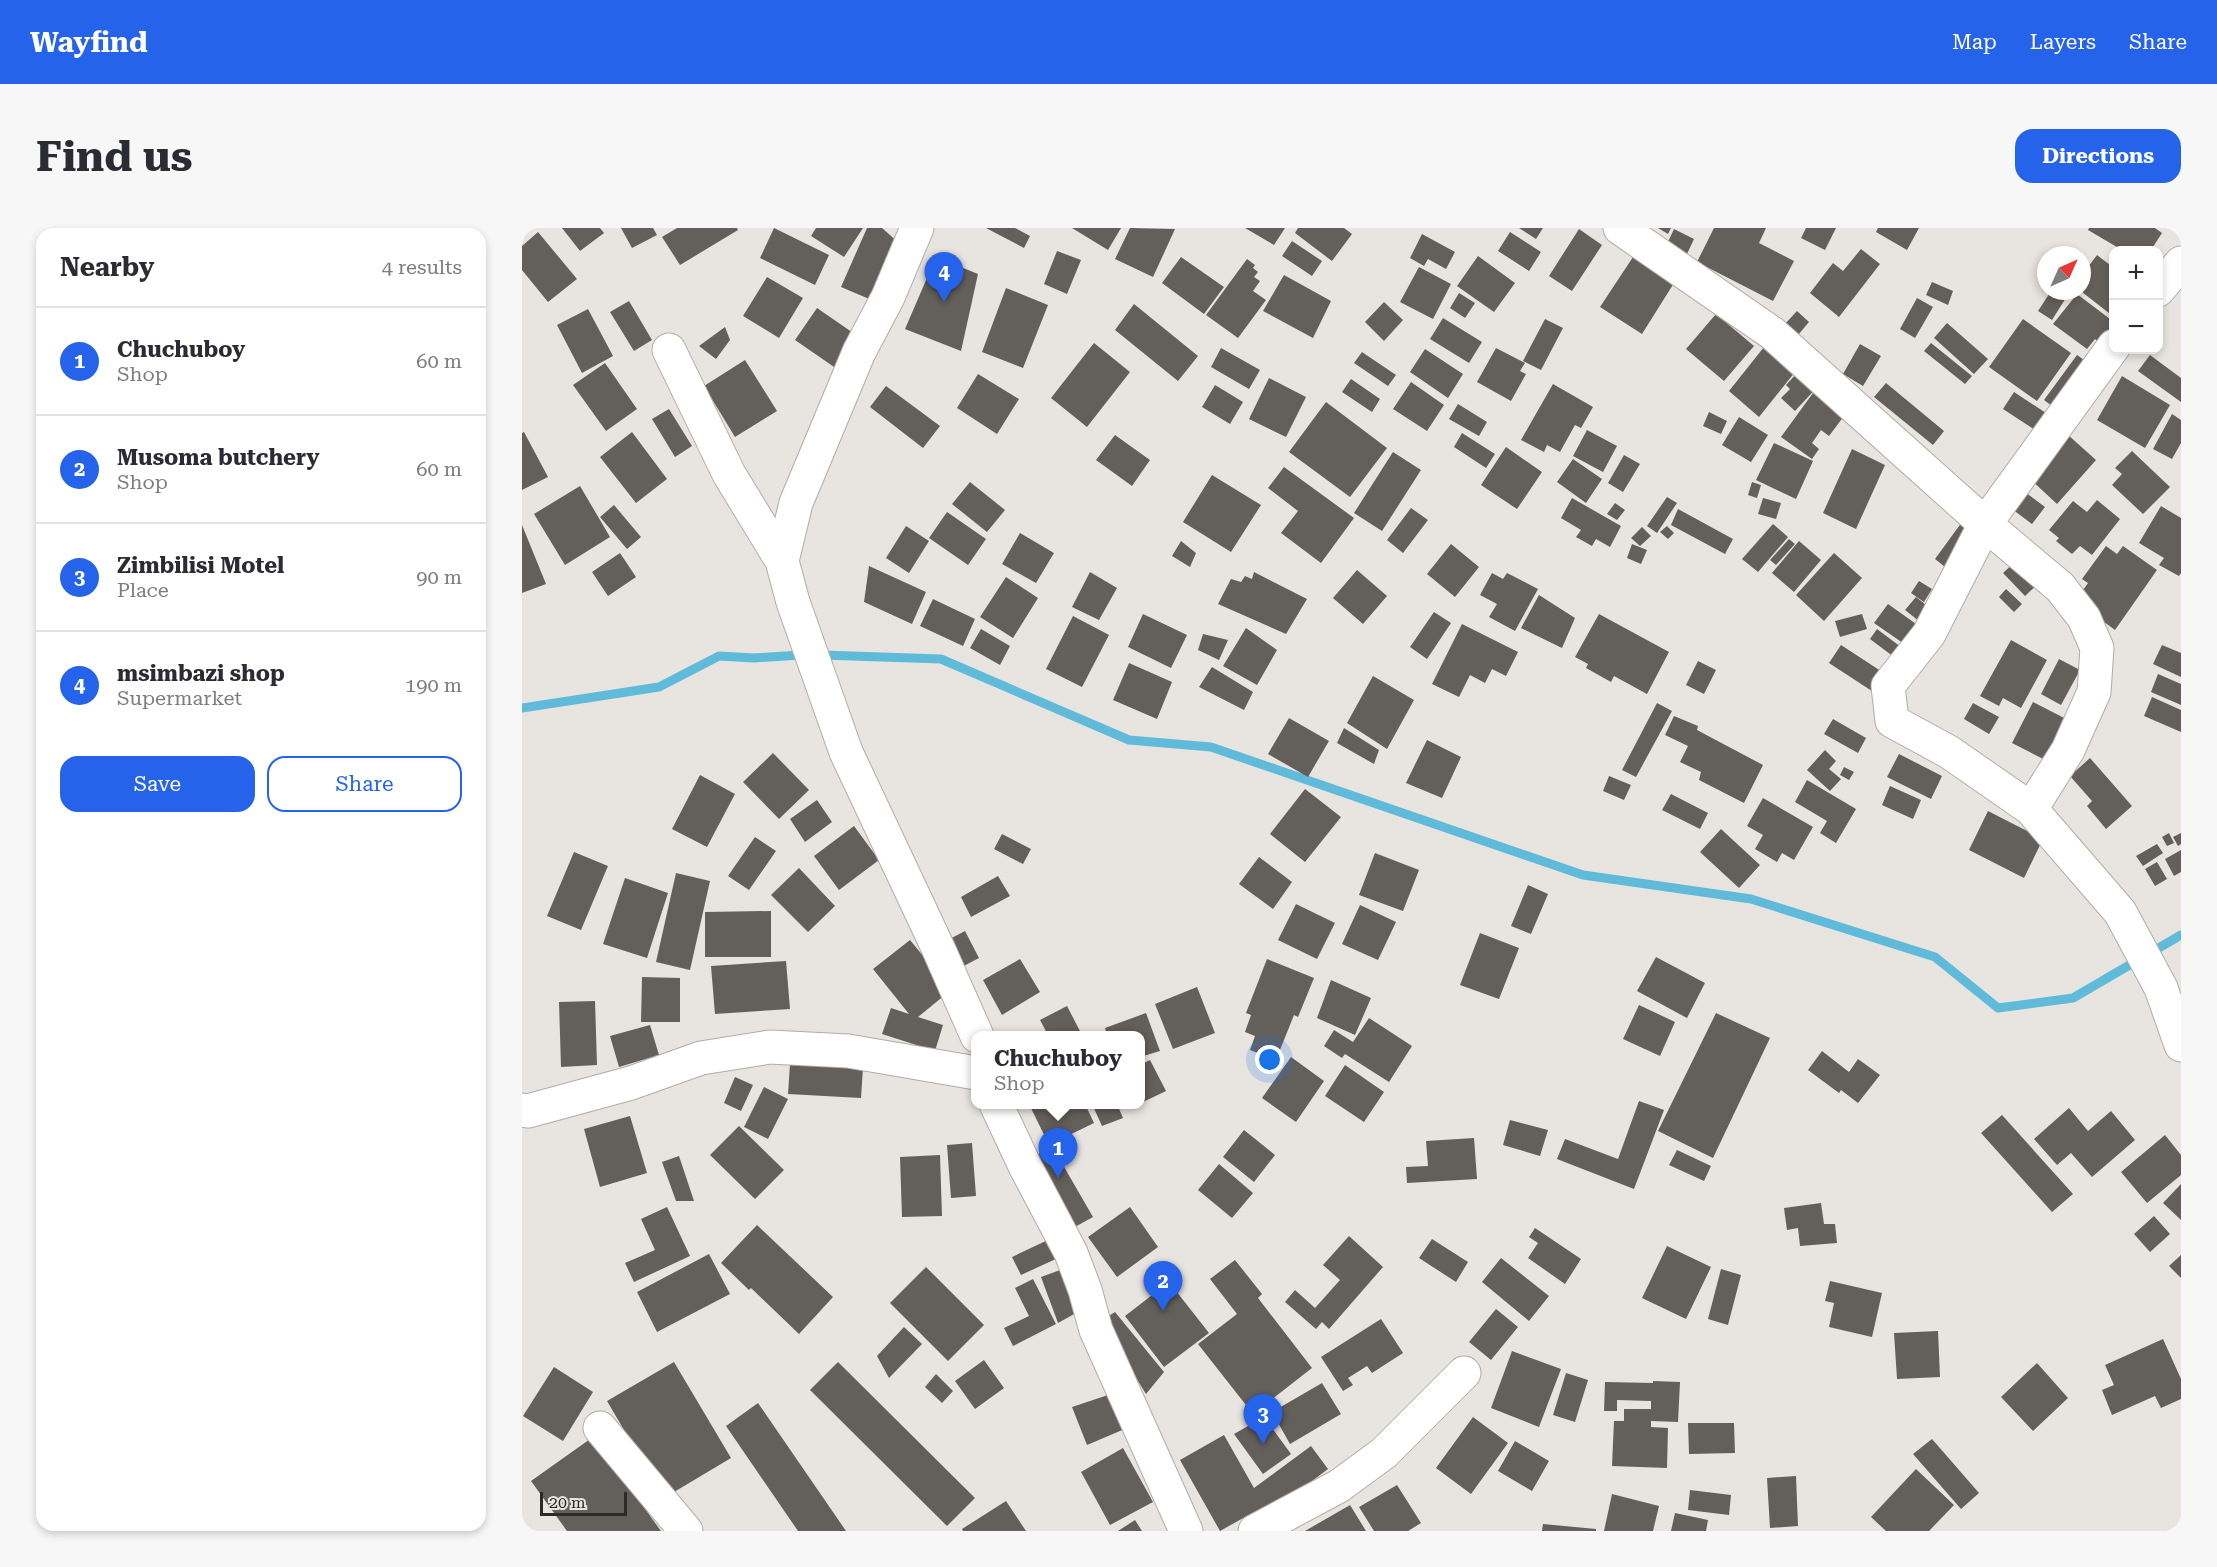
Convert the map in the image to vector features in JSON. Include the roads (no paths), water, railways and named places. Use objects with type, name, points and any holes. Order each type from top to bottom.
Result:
[{"type":"street","points":[[782,561],[796,503],[855,361],[888,297],[917,228]]},
{"type":"street","points":[[1620,228],[1772,333],[1985,524],[2060,586],[2084,618],[2097,648],[2094,692],[2083,720],[2054,775],[2031,809]]},
{"type":"street","points":[[2163,284],[2181,263]]},
{"type":"street","points":[[669,350],[729,474],[782,561],[793,602],[846,752],[974,1031]]},
{"type":"street","points":[[2109,353],[1985,524],[1929,634],[1888,686],[1892,721],[1949,752],[2031,809],[2120,912],[2161,988],[2181,1045]]},
{"type":"street","points":[[522,1110],[528,1111],[631,1083],[701,1058],[770,1047],[848,1051],[971,1072]]},
{"type":"street","points":[[998,1109],[1025,1166],[1071,1253],[1085,1290],[1096,1330],[1186,1531]]},
{"type":"street","points":[[1255,1531],[1339,1486],[1384,1453],[1464,1373]]},
{"type":"street","points":[[600,1428],[686,1531]]},
{"type":"waterway","points":[[522,708],[659,687],[719,656],[754,658],[801,655]]},
{"type":"waterway","points":[[822,655],[941,659],[1129,740],[1211,747],[1583,875],[1751,899],[1935,957],[1998,1008],[2073,998],[2181,935]]},
{"type":"place","name":"msimbazi shop","points":[[944,302]]},
{"type":"place","name":"Chuchuboy","points":[[1058,1178]]},
{"type":"place","name":"Musoma butchery","points":[[1163,1311]]},
{"type":"place","name":"Zimbilisi Motel","points":[[1263,1444]]}]
